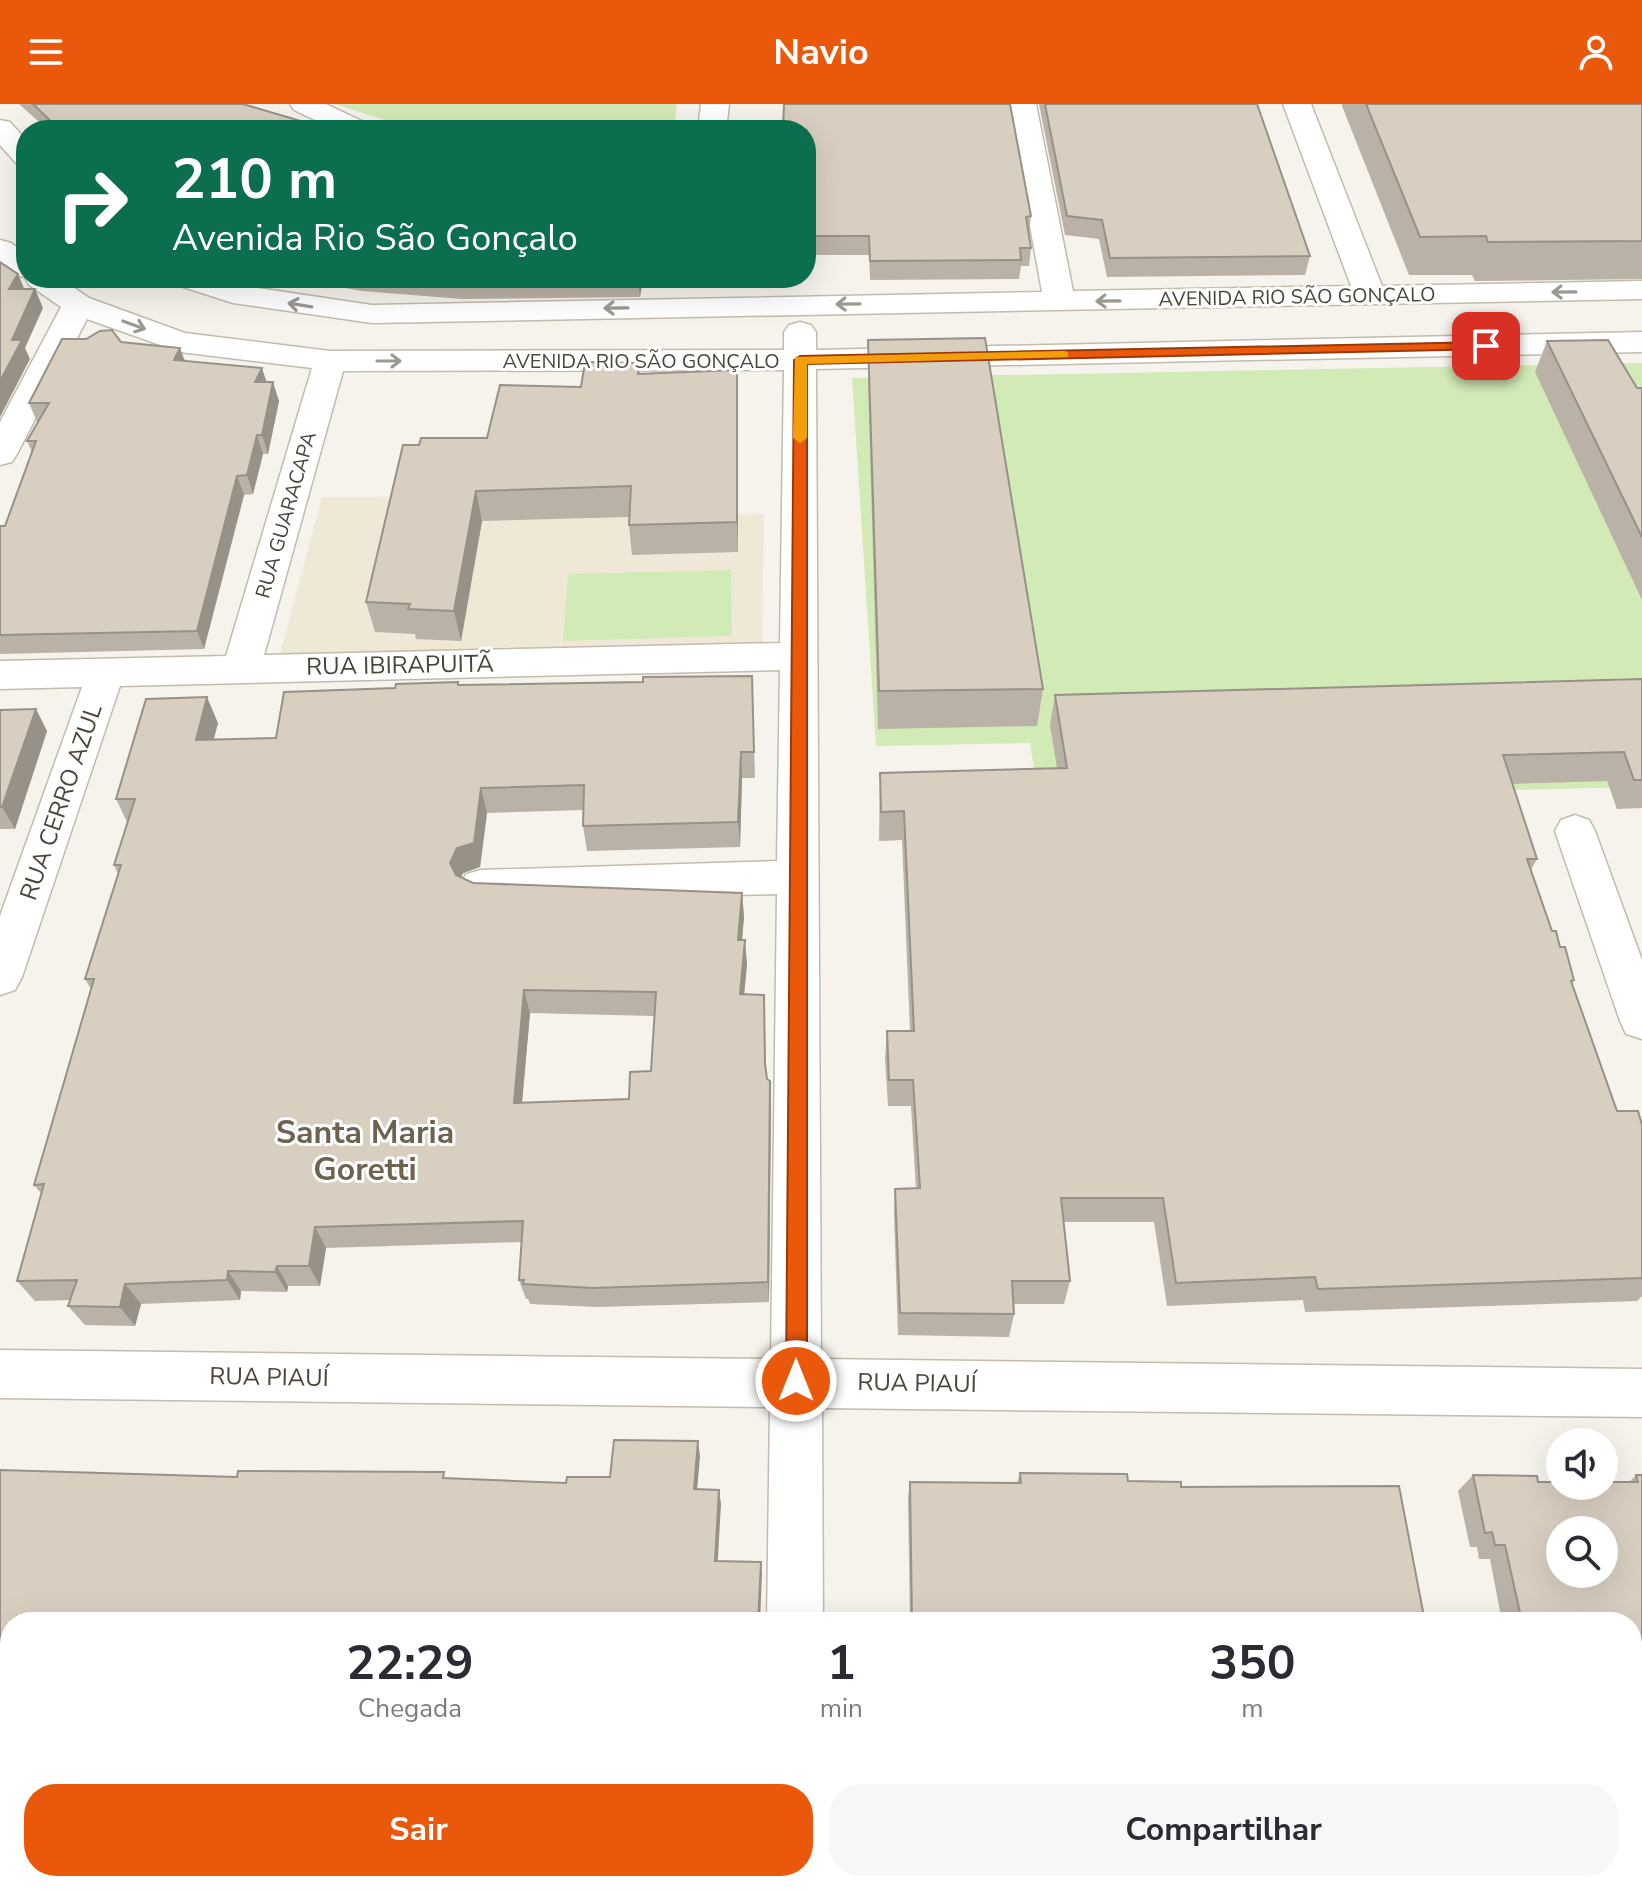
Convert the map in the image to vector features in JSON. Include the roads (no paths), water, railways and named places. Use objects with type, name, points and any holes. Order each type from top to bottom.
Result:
[{"type":"street","points":[[304,104],[337,120]]},
{"type":"street","points":[[1022,104],[1059,301]]},
{"type":"street","points":[[1297,104],[1370,296]]},
{"type":"street","points":[[0,128],[16,146]]},
{"type":"street","name":"AVENIDA RIO SÃO GONÇALO","points":[[54,288],[78,305],[180,342],[330,361],[800,360],[1642,342]]},
{"type":"street","name":"AVENIDA RIO SÃO GONÇALO","points":[[216,288],[233,294],[348,313],[695,292],[800,304],[1642,290]]},
{"type":"street","points":[[795,1612],[800,304]]},
{"type":"street","points":[[0,454],[78,305]]},
{"type":"street","name":"RUA GUARACAPA","points":[[241,669],[330,361]]},
{"type":"street","name":"RUA IBIRAPUITÃ","points":[[0,675],[799,656]]},
{"type":"street","name":"RUA CERRO AZUL","points":[[0,977],[106,672]]},
{"type":"street","points":[[1575,831],[1642,1021]]},
{"type":"street","points":[[481,886],[798,877]]},
{"type":"street","name":"RUA PIAUÍ","points":[[0,1374],[1642,1393]]},
{"type":"district","name":"Santa Maria Goretti","points":[[365,1150]]}]
